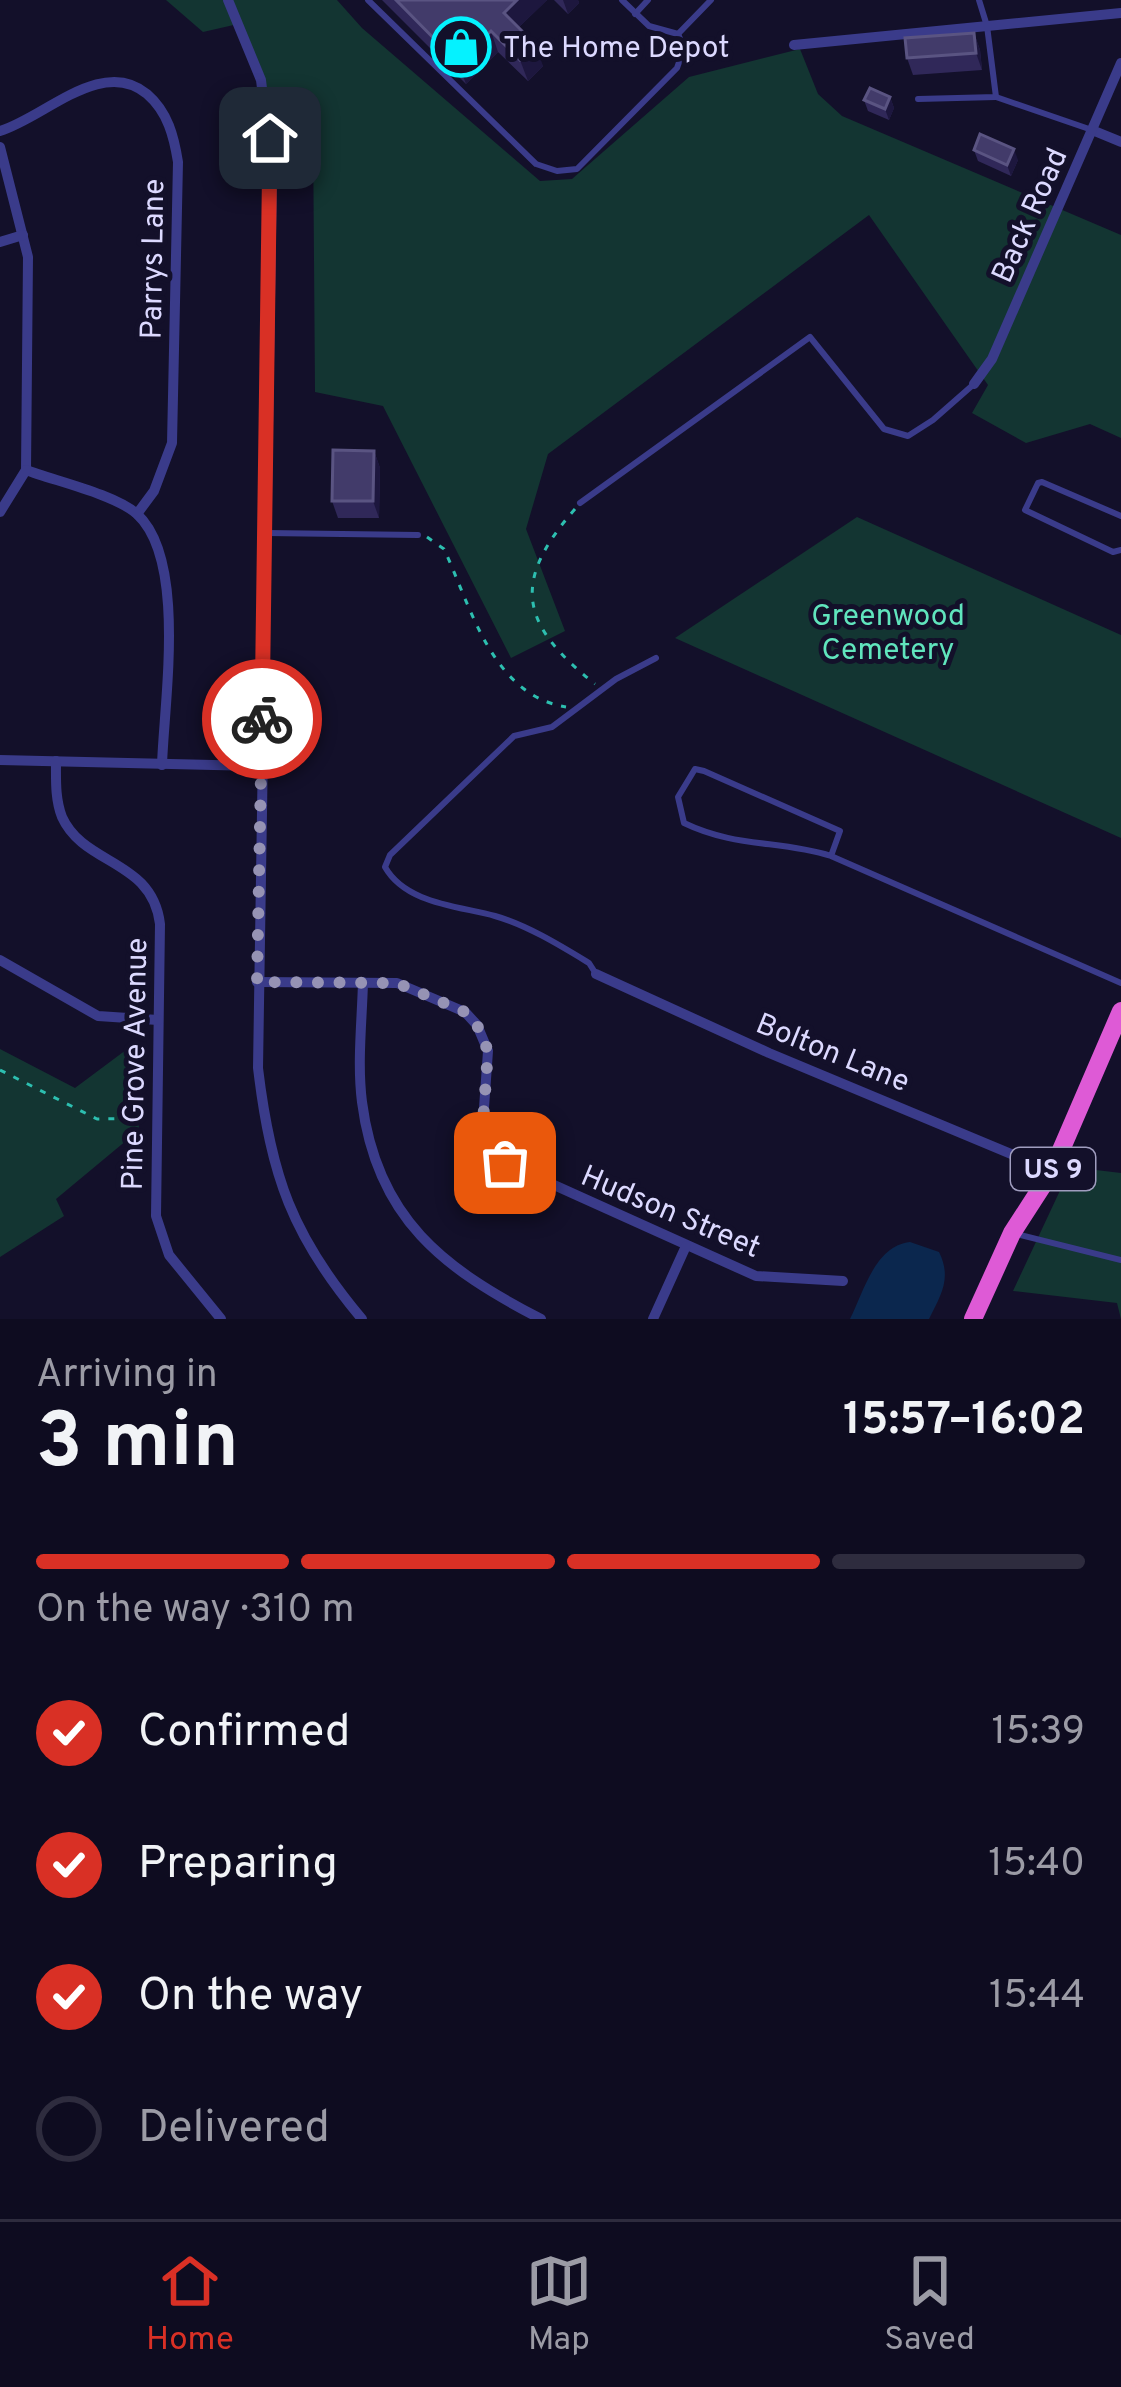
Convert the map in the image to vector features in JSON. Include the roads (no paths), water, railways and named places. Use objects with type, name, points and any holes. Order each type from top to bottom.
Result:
[{"type":"highway","name":"US 9","points":[[973,1319],[1012,1233],[1052,1171],[1121,1011]]},
{"type":"street","points":[[228,0],[261,80],[272,155],[258,1068],[277,1177],[318,1262],[362,1319]]},
{"type":"street","points":[[794,45],[1121,13]]},
{"type":"street","name":"Back Road","points":[[974,384],[992,359],[1121,63]]},
{"type":"street","name":"Parrys Lane","points":[[0,131],[88,87],[119,81],[152,98],[174,135],[178,162],[172,442],[160,478],[137,514]]},
{"type":"street","points":[[1092,130],[1121,142]]},
{"type":"street","points":[[0,148],[28,257],[26,470],[0,512]]},
{"type":"street","points":[[0,242],[22,235]]},
{"type":"street","points":[[26,470],[118,503],[137,514],[155,539],[169,587],[162,765]]},
{"type":"street","points":[[0,760],[262,766]]},
{"type":"street","name":"Pine Grove Avenue","points":[[56,761],[58,803],[71,831],[139,879],[156,903],[160,924],[158,1226],[169,1255],[221,1319]]},
{"type":"street","points":[[0,960],[98,1016],[158,1020]]},
{"type":"street","name":"Bolton Lane","points":[[596,974],[769,1053],[1052,1171]]},
{"type":"street","name":"Hudson Street","points":[[257,982],[407,986],[465,1012],[477,1025],[488,1051],[483,1122],[489,1144],[505,1163],[756,1276],[843,1281]]},
{"type":"street","points":[[363,982],[362,1104],[387,1188],[414,1228],[452,1268],[541,1319]]},
{"type":"street","points":[[653,1319],[686,1246]]},
{"type":"lane","points":[[368,0],[536,164],[557,171],[577,169],[677,68],[683,48],[678,34]]},
{"type":"lane","points":[[622,0],[649,26],[678,34]]},
{"type":"lane","points":[[635,14],[648,0]]},
{"type":"lane","points":[[678,34],[711,0]]},
{"type":"lane","points":[[979,0],[996,97]]},
{"type":"lane","points":[[919,99],[996,97],[1092,130]]},
{"type":"lane","points":[[580,502],[810,337],[884,429],[908,436],[974,384]]},
{"type":"lane","points":[[1121,516],[1042,482],[1025,510],[1113,553],[1121,550]]},
{"type":"lane","points":[[266,533],[418,535]]},
{"type":"lane","points":[[596,974],[589,963],[519,926],[406,889],[385,867],[390,855],[514,736],[552,727],[602,689],[656,658]]},
{"type":"lane","points":[[831,856],[840,831],[704,771],[690,773],[678,797],[684,823],[716,838],[810,849],[831,856],[1121,983]]},
{"type":"lane","points":[[1012,1233],[1121,1260]]},
{"type":"water","points":[[910,1242],[939,1252],[943,1261],[943,1286],[929,1319],[850,1319],[879,1261],[898,1245]]},
{"type":"place","name":"The Home Depot","points":[[461,47]]},
{"type":"park label","name":"Greenwood Cemetery","points":[[888,632]]}]
